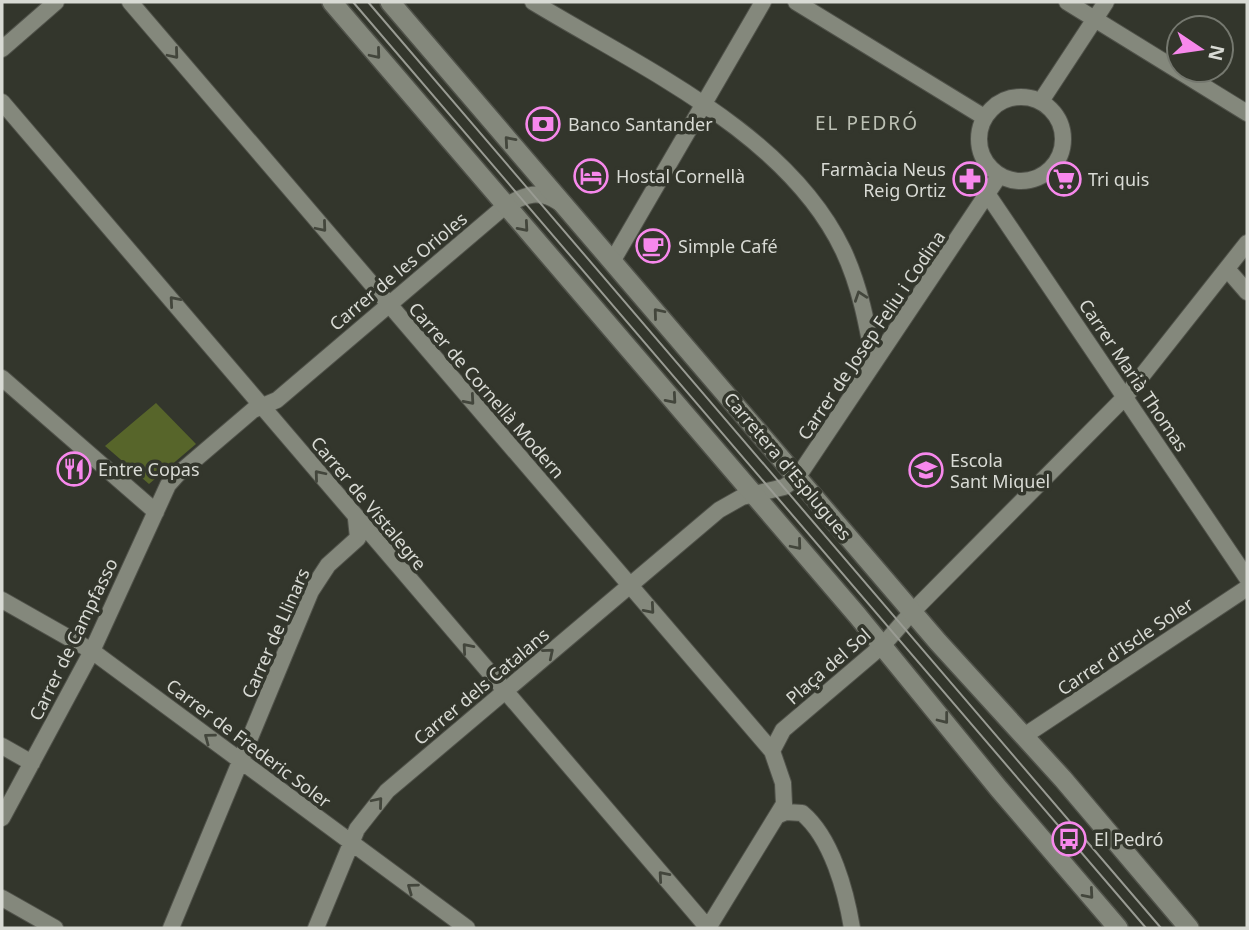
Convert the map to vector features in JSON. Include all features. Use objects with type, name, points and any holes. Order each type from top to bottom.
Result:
[{"type":"street","points":[[2,49],[56,2]]},
{"type":"street","name":"Carrer de Cornellà Modern","points":[[130,2],[772,751],[785,794],[779,815]]},
{"type":"street","points":[[332,2],[883,645],[999,789],[1118,928]]},
{"type":"street","name":"Carretera d'Esplugues","points":[[390,2],[912,612],[1024,736],[1189,928]]},
{"type":"street","points":[[533,2],[703,104],[769,153],[817,205],[843,250],[863,304],[874,363]]},
{"type":"street","points":[[613,260],[763,2]]},
{"type":"street","points":[[796,2],[985,117]]},
{"type":"street","points":[[1067,2],[1247,113]]},
{"type":"street","points":[[1041,101],[1106,2]]},
{"type":"street","points":[[1030,97],[1041,101],[1051,109],[1063,131],[1063,144],[1053,166],[1034,179],[1022,181],[999,176],[982,158],[979,146],[978,133],[985,117],[1007,98],[1030,97]]},
{"type":"street","name":"Carrer de Vistalegre","points":[[2,102],[265,406],[356,519],[708,928]]},
{"type":"street","name":"Carrer de Josep Feliu i Codina","points":[[797,478],[999,176]]},
{"type":"street","name":"Carrer de les Orioles","points":[[177,475],[253,410],[277,400],[505,206],[526,194],[538,193],[564,205]]},
{"type":"street","name":"Carrer Marià Thomas","points":[[988,195],[1247,578]]},
{"type":"street","name":"Plaça del Sol","points":[[772,751],[783,730],[883,645],[912,612],[1126,396],[1247,243]]},
{"type":"street","points":[[1227,269],[1247,292]]},
{"type":"street","points":[[2,378],[156,512]]},
{"type":"street","name":"Carrer de Campfasso","points":[[2,818],[92,651],[168,485],[177,475]]},
{"type":"street","points":[[753,493],[784,487],[797,478]]},
{"type":"street","name":"Carrer dels Catalans","points":[[316,928],[350,843],[387,791],[719,510],[753,493]]},
{"type":"street","name":"Carrer de Llinars","points":[[171,928],[311,592],[328,565],[358,538],[356,519]]},
{"type":"street","name":"Carrer d'Iscle Soler","points":[[1024,736],[1247,588]]},
{"type":"street","name":"Carrer de Frederic Soler","points":[[2,600],[92,651],[467,928]]},
{"type":"street","points":[[2,746],[32,763]]},
{"type":"street","points":[[708,928],[779,815],[786,812],[802,813],[815,828],[844,887],[852,928]]},
{"type":"street","points":[[2,898],[55,928]]},
{"type":"green space","points":[[156,403],[196,444],[149,484],[105,446]]},
{"type":"tram line","points":[[353,2],[1146,928]]},
{"type":"tram line","points":[[368,2],[1161,928]]},
{"type":"place","name":"Banco Santander","points":[[543,124]]},
{"type":"place","name":"Hostal Cornellà","points":[[591,176]]},
{"type":"place","name":"Farmàcia Neus Reig Ortiz","points":[[970,179]]},
{"type":"place","name":"Tri quis","points":[[1064,179]]},
{"type":"place","name":"Simple Café","points":[[653,246]]},
{"type":"place","name":"Entre Copas","points":[[74,469]]},
{"type":"place","name":"Escola Sant Miquel","points":[[926,470]]},
{"type":"place","name":"El Pedró","points":[[1069,839]]},
{"type":"district","name":"EL PEDRÓ","points":[[867,123]]}]
